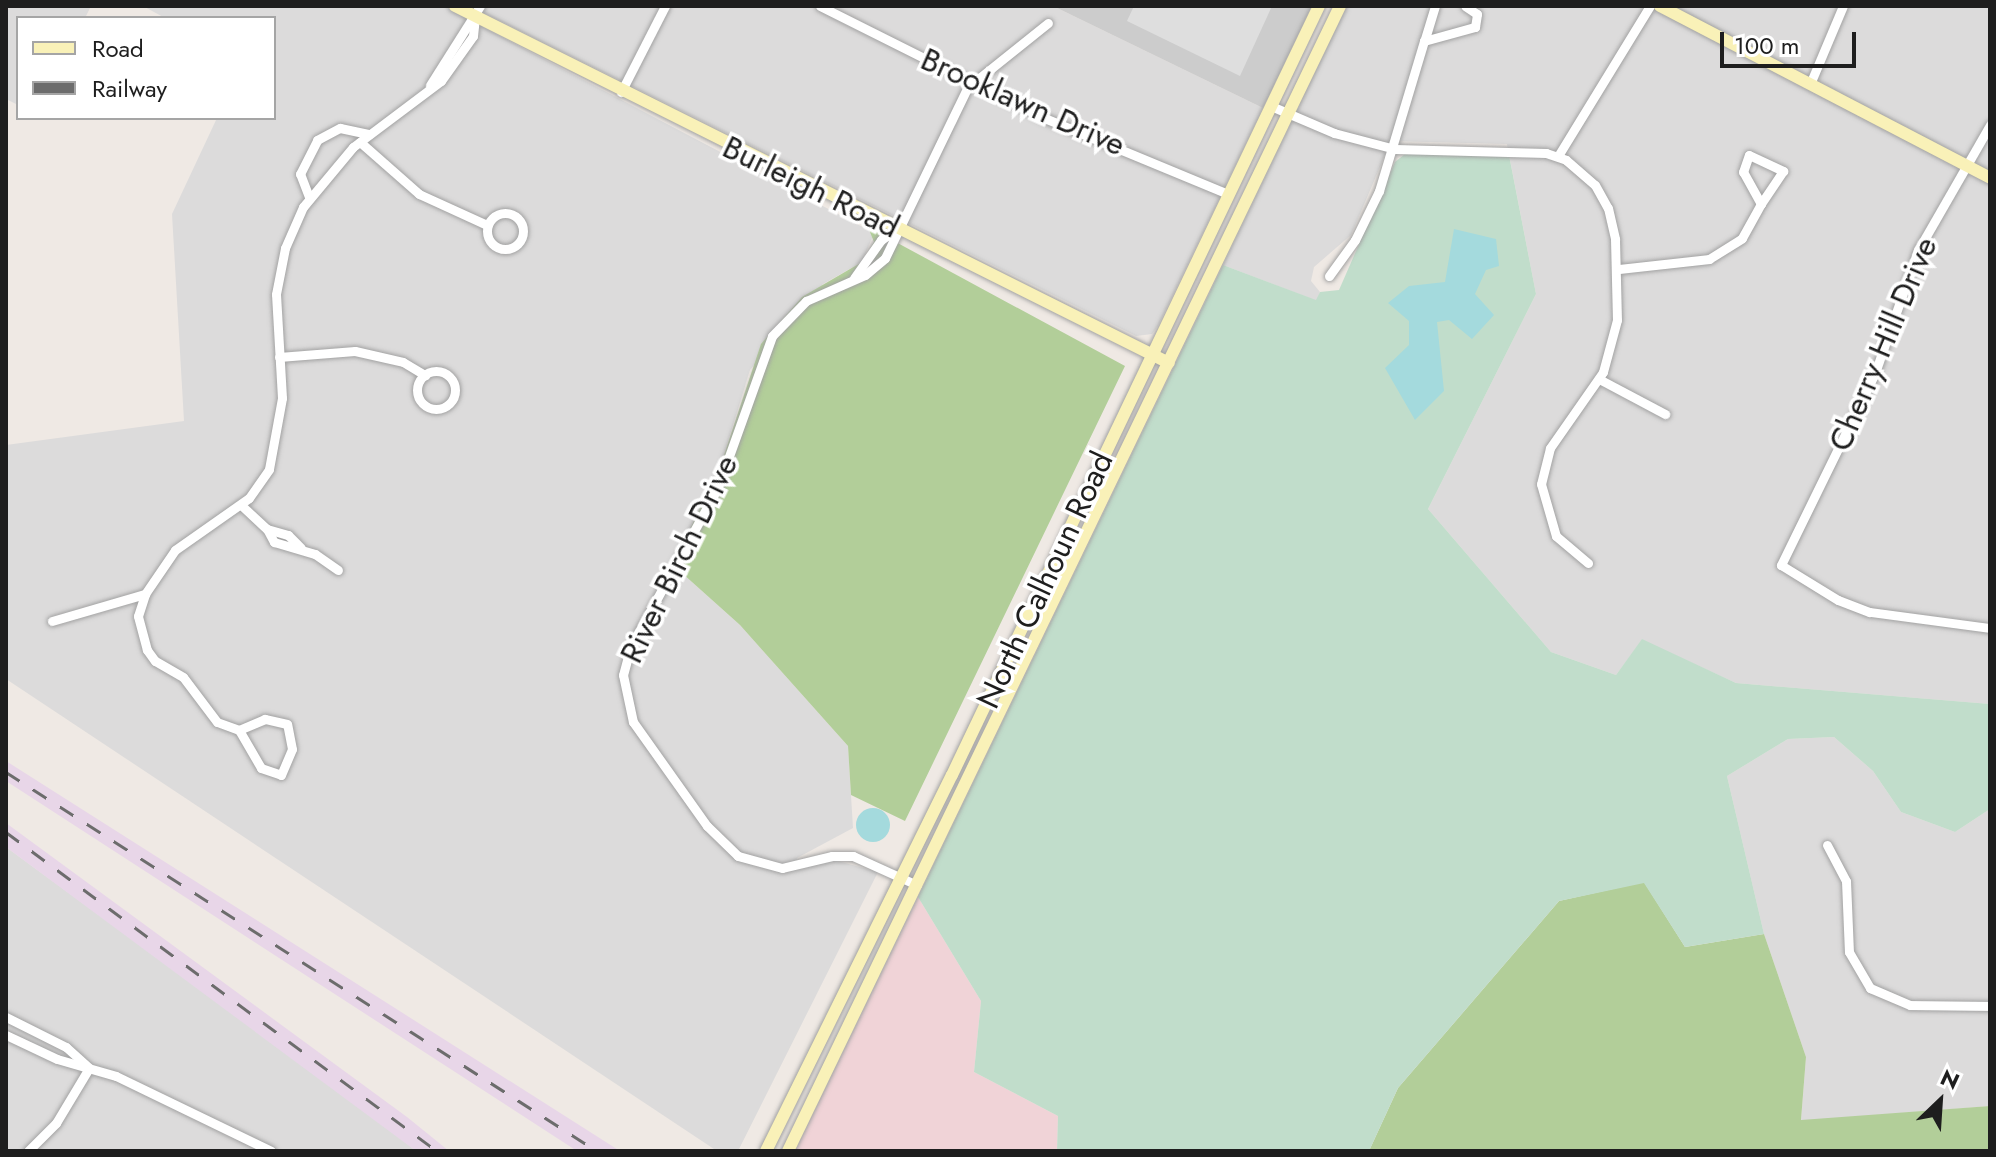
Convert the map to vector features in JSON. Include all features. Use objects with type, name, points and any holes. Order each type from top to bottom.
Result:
[{"type":"main road","name":"Burleigh Road","points":[[455,6],[477,11],[621,92],[1169,363]]},
{"type":"main road","name":"North Calhoun Road","points":[[766,1151],[1319,6]]},
{"type":"main road","name":"North Calhoun Road","points":[[788,1151],[1340,6]]},
{"type":"main road","points":[[1660,6],[1990,178]]},
{"type":"street","points":[[621,92],[665,6]]},
{"type":"street","name":"Brooklawn Drive","points":[[822,6],[972,83],[1228,194]]},
{"type":"street","points":[[1329,276],[1368,215],[1395,149],[1435,6]]},
{"type":"street","points":[[1424,41],[1475,27],[1477,14],[1465,6]]},
{"type":"street","points":[[1558,156],[1650,6]]},
{"type":"street","points":[[1810,84],[1843,6]]},
{"type":"street","points":[[239,730],[265,719],[287,724],[292,749],[281,775],[261,768],[239,730],[217,722],[183,677],[155,661],[147,650],[138,616],[145,594],[175,550],[241,505],[261,484],[275,449],[282,398],[275,321],[280,270],[309,197],[369,134],[430,85],[441,81],[462,54],[476,27],[477,11]]},
{"type":"street","points":[[972,83],[1048,23]]},
{"type":"street","name":"River Birch Drive","points":[[917,885],[853,856],[832,856],[782,868],[738,856],[713,834],[651,748],[633,722],[623,690],[631,646],[717,490],[772,336],[806,301],[854,278],[885,258],[895,245],[896,229],[972,83]]},
{"type":"street","points":[[1271,106],[1395,149],[1533,150],[1558,156],[1579,169],[1602,196],[1619,269],[1617,320],[1599,379],[1550,448],[1541,484],[1556,536],[1588,563]]},
{"type":"street","name":"Cherry Hill Drive","points":[[1990,125],[1969,167],[1918,250],[1875,373],[1781,565],[1862,610],[1990,628]]},
{"type":"street","points":[[309,197],[300,174],[317,140],[340,128],[369,134]]},
{"type":"street","points":[[360,142],[419,194],[487,225]]},
{"type":"street","points":[[1619,269],[1709,259],[1742,238],[1783,171],[1749,155],[1743,172],[1761,204]]},
{"type":"street","points":[[513,214],[522,223],[523,235],[517,245],[500,249],[490,242],[487,225],[495,215],[513,214]]},
{"type":"street","points":[[279,357],[355,351],[403,362],[425,375],[441,372],[451,378],[455,395],[448,405],[435,409],[419,399],[418,386],[425,375]]},
{"type":"street","points":[[1599,379],[1665,414]]},
{"type":"street","points":[[241,505],[267,529],[274,542],[301,548],[338,570]]},
{"type":"street","points":[[52,621],[145,594]]},
{"type":"street","points":[[1827,845],[1846,881],[1849,952],[1870,988],[1910,1005],[1990,1006]]},
{"type":"street","points":[[6,1017],[66,1047],[89,1068]]},
{"type":"street","points":[[6,1035],[89,1068],[271,1151]]},
{"type":"street","points":[[28,1151],[56,1123],[89,1068]]},
{"type":"shaded area","points":[[6,6],[91,6],[86,16],[16,16],[16,104],[6,99]]},
{"type":"shaded area","points":[[143,6],[443,6],[874,233],[862,262],[823,284],[750,370],[721,464],[673,565],[740,625],[848,746],[853,828],[797,858],[801,869],[834,860],[878,872],[738,1151],[717,1151],[6,679],[6,445],[184,421],[172,214],[216,120],[276,120],[276,16],[161,16]]},
{"type":"shaded area","points":[[470,6],[1053,6],[1263,108],[1158,326],[1152,334],[1136,336]]},
{"type":"shaded area","points":[[1053,6],[1312,6],[1263,108]]},
{"type":"shaded area","points":[[1134,6],[1272,6],[1240,76],[1127,21]]},
{"type":"shaded area","points":[[1347,6],[1990,6],[1990,704],[1736,683],[1642,640],[1616,675],[1551,652],[1428,509],[1536,294],[1507,144],[1391,141],[1351,235],[1314,267],[1311,281],[1320,292],[1317,301],[1223,265]]},
{"type":"shaded area","points":[[1834,737],[1873,771],[1901,812],[1955,832],[1990,809],[1990,1106],[1801,1121],[1806,1057],[1764,934],[1727,776],[1788,739]]},
{"type":"shaded area","points":[[6,761],[620,1151],[577,1151],[6,781]]},
{"type":"shaded area","points":[[6,823],[449,1151],[416,1151],[6,847]]},
{"type":"shaded area","points":[[6,847],[365,1110],[416,1151],[6,1151]]},
{"type":"shaded area","points":[[918,897],[981,1001],[974,1072],[1058,1116],[1057,1151],[795,1151]]},
{"type":"green space","points":[[1405,154],[1509,155],[1536,294],[1428,509],[1551,652],[1616,675],[1642,639],[1736,683],[1990,704],[1990,809],[1955,832],[1901,812],[1873,771],[1834,737],[1788,739],[1727,776],[1764,934],[1685,947],[1644,883],[1559,901],[1398,1088],[1369,1151],[1057,1151],[1058,1116],[974,1072],[981,1001],[918,897],[1223,265],[1316,300],[1320,292],[1339,290],[1395,162]]},
{"type":"green space","points":[[868,227],[1125,366],[905,821],[851,795],[848,746],[740,625],[673,565],[721,464],[761,344],[802,297],[862,262],[874,242]]},
{"type":"green space","points":[[1644,882],[1685,947],[1764,934],[1806,1057],[1801,1120],[1990,1106],[1990,1151],[1369,1151],[1398,1088],[1559,901]]},
{"type":"water","points":[[1454,229],[1496,239],[1499,266],[1486,270],[1475,294],[1494,315],[1472,339],[1449,320],[1437,322],[1444,391],[1415,420],[1385,368],[1409,345],[1409,321],[1388,303],[1409,286],[1445,282]]},
{"type":"water","points":[[873,808],[885,813],[890,825],[885,837],[873,842],[861,837],[856,825],[861,813]]},
{"type":"railway","points":[[6,772],[597,1151]]},
{"type":"railway","points":[[6,832],[437,1151]]}]
